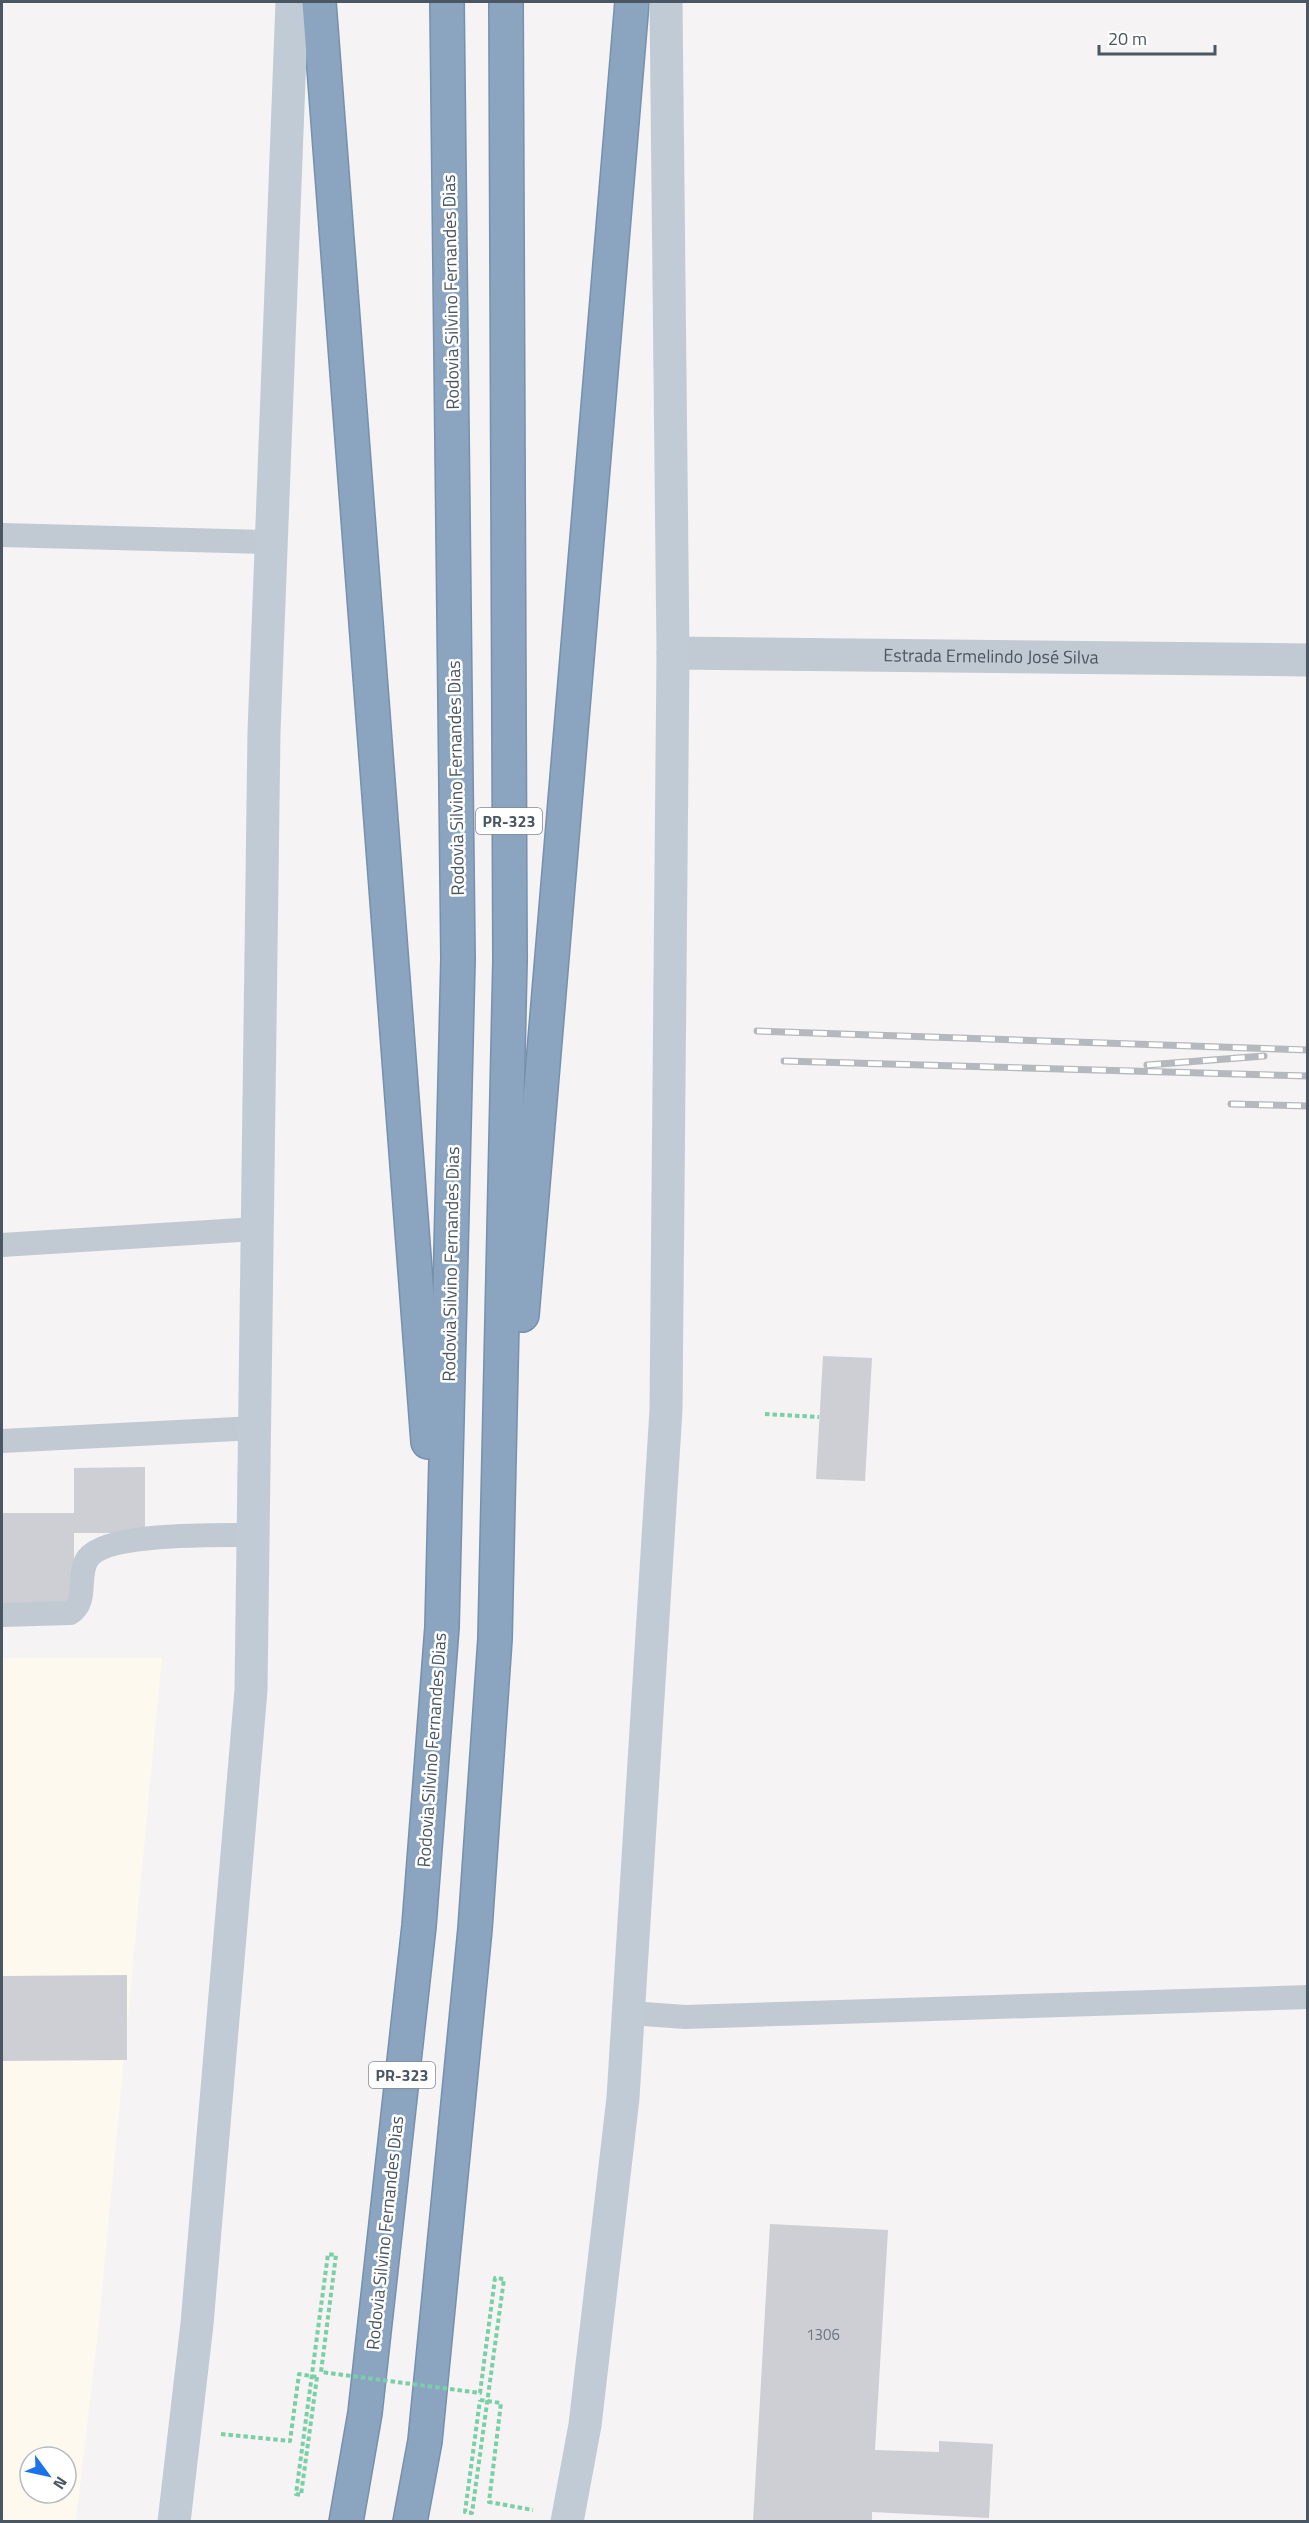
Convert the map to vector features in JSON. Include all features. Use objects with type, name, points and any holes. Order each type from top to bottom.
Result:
[{"type":"highway","points":[[319,2],[442,1626]]},
{"type":"highway","name":"Rodovia Silvino Fernandes Dias","points":[[346,2522],[365,2413],[419,1926],[442,1626],[458,959],[447,2]]},
{"type":"highway","name":"PR-323","points":[[410,2522],[425,2441],[475,1929],[495,1640],[510,960],[506,2]]},
{"type":"highway","points":[[495,1640],[632,2]]},
{"type":"street","points":[[174,2522],[197,2324],[252,1690],[259,981],[270,542],[292,2]]},
{"type":"street","points":[[568,2518],[585,2425],[623,2098],[666,1410],[673,653],[666,2]]},
{"type":"street","name":"Estrada Ermelindo José Silva","points":[[673,653],[1308,660]]},
{"type":"lane","points":[[2,535],[270,542]]},
{"type":"lane","points":[[2,1245],[256,1228]]},
{"type":"lane","points":[[2,1441],[256,1428]]},
{"type":"lane","points":[[2,1615],[70,1613],[76,1610],[80,1602],[81,1576],[87,1558],[101,1546],[174,1535],[255,1535]]},
{"type":"lane","points":[[630,2013],[685,2017],[1308,1997]]},
{"type":"path","points":[[765,1414],[819,1417]]},
{"type":"path","points":[[184,2430],[290,2441],[299,2374],[317,2377],[302,2494],[296,2494],[328,2254],[336,2255],[321,2372],[480,2392],[495,2278],[504,2279],[472,2513],[465,2512],[480,2400],[501,2403],[489,2502],[568,2518]]},
{"type":"shaded area","points":[[2,1658],[162,1658],[99,2323],[78,2504],[78,2445],[18,2445],[18,2505],[78,2505],[76,2521],[2,2521]]},
{"type":"building","points":[[823,1356],[872,1358],[865,1481],[816,1479]]},
{"type":"building","points":[[145,1467],[145,1533],[74,1533],[74,1608],[2,1608],[2,1513],[74,1513],[74,1468]]},
{"type":"building","points":[[127,1975],[127,2060],[2,2061],[2,1976]]},
{"type":"building","points":[[770,2224],[888,2230],[875,2450],[939,2452],[939,2441],[993,2444],[989,2518],[872,2512],[872,2522],[753,2522]]},
{"type":"railway","points":[[757,1031],[1308,1050]]},
{"type":"railway","points":[[1147,1065],[1264,1056]]},
{"type":"railway","points":[[784,1061],[1308,1076]]},
{"type":"railway","points":[[1231,1104],[1308,1106]]}]
